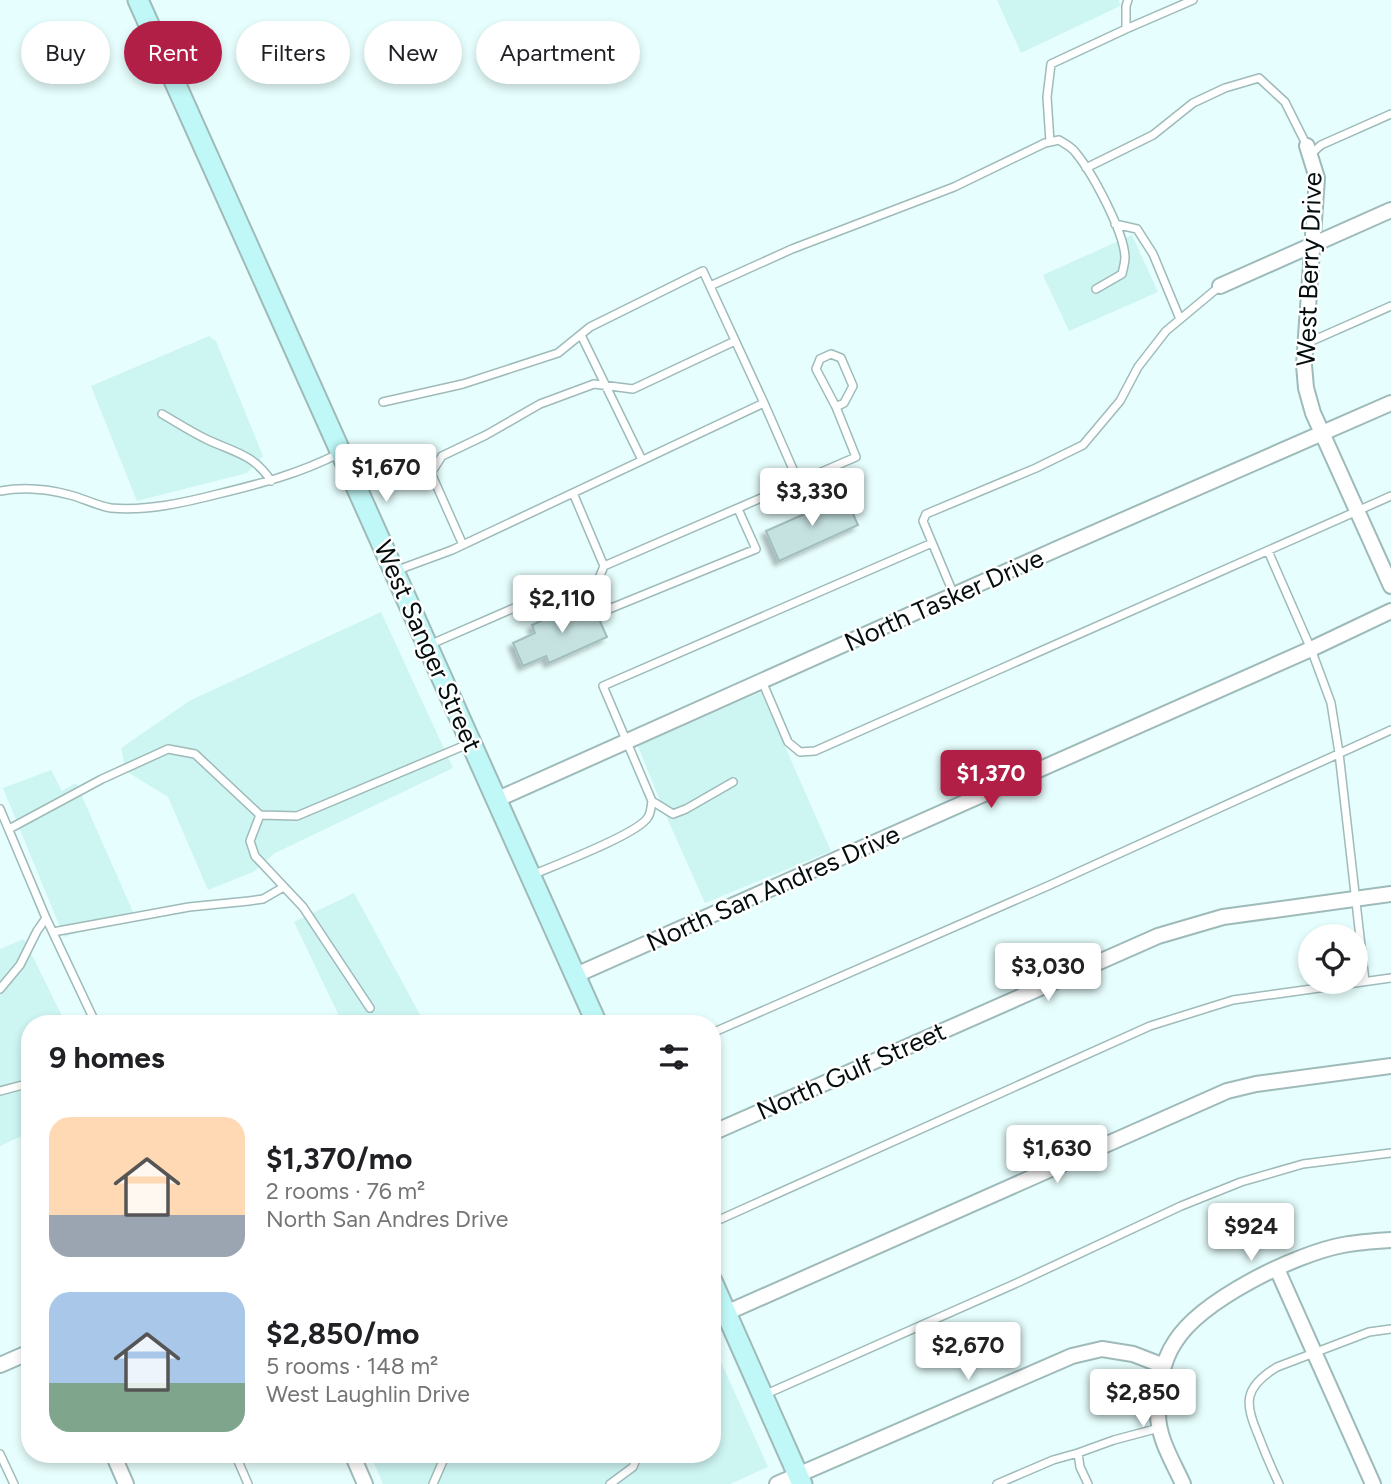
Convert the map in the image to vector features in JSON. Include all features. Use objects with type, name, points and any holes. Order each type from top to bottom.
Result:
[{"type":"main road","name":"West Sanger Street","points":[[138,0],[593,1015]]},
{"type":"main road","points":[[721,1302],[800,1479]]},
{"type":"street","name":"West Berry Drive","points":[[1309,150],[1317,178],[1304,365],[1306,388],[1322,433],[1391,586]]},
{"type":"street","points":[[1220,286],[1391,210]]},
{"type":"street","name":"North Tasker Drive","points":[[498,799],[1391,403]]},
{"type":"street","name":"North San Andres Drive","points":[[576,975],[1391,611]]},
{"type":"street","name":"North Gulf Street","points":[[721,1129],[1158,936],[1223,917],[1391,894]]},
{"type":"street","points":[[726,1313],[1227,1091],[1256,1084],[1391,1066]]},
{"type":"street","points":[[1183,1484],[1160,1428],[1158,1415],[1164,1366],[1174,1342],[1204,1310],[1221,1298],[1277,1269],[1312,1253],[1343,1245],[1391,1240]]},
{"type":"street","points":[[1277,1269],[1373,1484]]},
{"type":"street","points":[[778,1484],[800,1479],[1072,1356],[1102,1349],[1133,1354],[1164,1366]]},
{"type":"street","points":[[0,1365],[21,1356]]},
{"type":"street","points":[[117,1463],[126,1484]]},
{"type":"street","points":[[356,1463],[365,1484]]},
{"type":"lane","points":[[1126,29],[1128,0]]},
{"type":"lane","points":[[1051,142],[1047,97],[1051,64],[1194,0]]},
{"type":"lane","points":[[1086,168],[1153,135],[1194,103],[1224,88],[1259,78],[1285,102],[1309,150],[1391,114]]},
{"type":"lane","points":[[710,286],[792,249],[954,187],[1059,140],[1075,150],[1122,240],[1125,259],[1122,274],[1096,289]]},
{"type":"lane","points":[[1115,224],[1137,229],[1153,254],[1180,319]]},
{"type":"lane","points":[[383,402],[463,384],[558,353],[590,327],[703,271],[799,483]]},
{"type":"lane","points":[[954,595],[923,520],[926,514],[1036,468],[1083,445],[1120,401],[1138,367],[1166,331],[1220,286]]},
{"type":"lane","points":[[1306,344],[1391,306]]},
{"type":"lane","points":[[581,335],[642,460]]},
{"type":"lane","points":[[463,545],[431,473],[442,456],[540,404],[594,384],[633,389],[736,341]]},
{"type":"lane","points":[[738,509],[756,548],[609,609],[597,583],[604,566],[856,457],[836,407],[816,369],[820,359],[831,354],[841,358],[853,386],[844,403],[836,407]]},
{"type":"lane","points":[[395,571],[463,545],[764,403]]},
{"type":"lane","points":[[162,414],[204,438],[254,460],[271,481]]},
{"type":"lane","points":[[0,491],[35,489],[70,495],[107,508],[138,509],[186,502],[271,481],[304,471],[341,453]]},
{"type":"lane","points":[[573,493],[604,566]]},
{"type":"lane","points":[[762,681],[788,742],[800,752],[815,751],[1391,496]]},
{"type":"lane","points":[[531,875],[614,839],[642,824],[649,817],[652,801],[603,686],[932,543]]},
{"type":"lane","points":[[1268,551],[1311,649],[1331,703],[1358,924]]},
{"type":"lane","points":[[428,646],[576,580]]},
{"type":"lane","points":[[721,1029],[1063,879],[1391,730]]},
{"type":"lane","points":[[9,829],[102,779],[168,749],[195,754],[260,815],[297,816],[472,742]]},
{"type":"lane","points":[[652,801],[673,814],[733,782]]},
{"type":"lane","points":[[0,809],[46,918],[92,1015]]},
{"type":"lane","points":[[260,815],[250,841],[255,856],[303,907],[370,1008]]},
{"type":"lane","points":[[53,932],[189,907],[264,899],[282,887]]},
{"type":"lane","points":[[0,989],[20,965],[46,918]]},
{"type":"lane","points":[[1368,981],[1391,978]]},
{"type":"lane","points":[[721,1219],[1150,1026],[1233,1000],[1298,991]]},
{"type":"lane","points":[[0,1091],[21,1085]]},
{"type":"lane","points":[[763,1396],[1019,1282],[1181,1206],[1241,1182],[1303,1164],[1391,1153]]},
{"type":"lane","points":[[1279,1484],[1249,1413],[1250,1392],[1264,1374],[1301,1357],[1368,1332],[1391,1329]]},
{"type":"lane","points":[[997,1484],[1053,1460],[1160,1428]]},
{"type":"lane","points":[[1078,1453],[1088,1484]]},
{"type":"lane","points":[[0,1454],[13,1484]]},
{"type":"lane","points":[[239,1463],[248,1484]]},
{"type":"lane","points":[[433,1484],[442,1463]]},
{"type":"lane","points":[[610,1484],[635,1463]]},
{"type":"shaded area","points":[[997,0],[1119,0],[1120,6],[1021,53]]},
{"type":"shaded area","points":[[1132,235],[1158,292],[1069,331],[1043,275]]},
{"type":"shaded area","points":[[209,336],[216,341],[263,456],[247,473],[137,501],[91,386]]},
{"type":"shaded area","points":[[381,612],[453,768],[275,853],[253,872],[208,890],[168,797],[126,771],[121,748],[191,700]]},
{"type":"shaded area","points":[[761,692],[831,851],[705,903],[638,746]]},
{"type":"shaded area","points":[[51,770],[62,791],[76,783],[134,914],[64,937],[3,788]]},
{"type":"shaded area","points":[[354,893],[420,1015],[339,1015],[294,922]]},
{"type":"shaded area","points":[[24,939],[62,1015],[21,1015],[21,1136],[0,1146],[0,949]]},
{"type":"shaded area","points":[[721,1362],[768,1467],[730,1484],[383,1484],[374,1463],[721,1463]]},
{"type":"building","points":[[845,496],[858,525],[779,561],[766,531]]},
{"type":"building","points":[[590,599],[607,637],[549,663],[546,656],[523,666],[513,643],[535,633],[532,625]]}]
